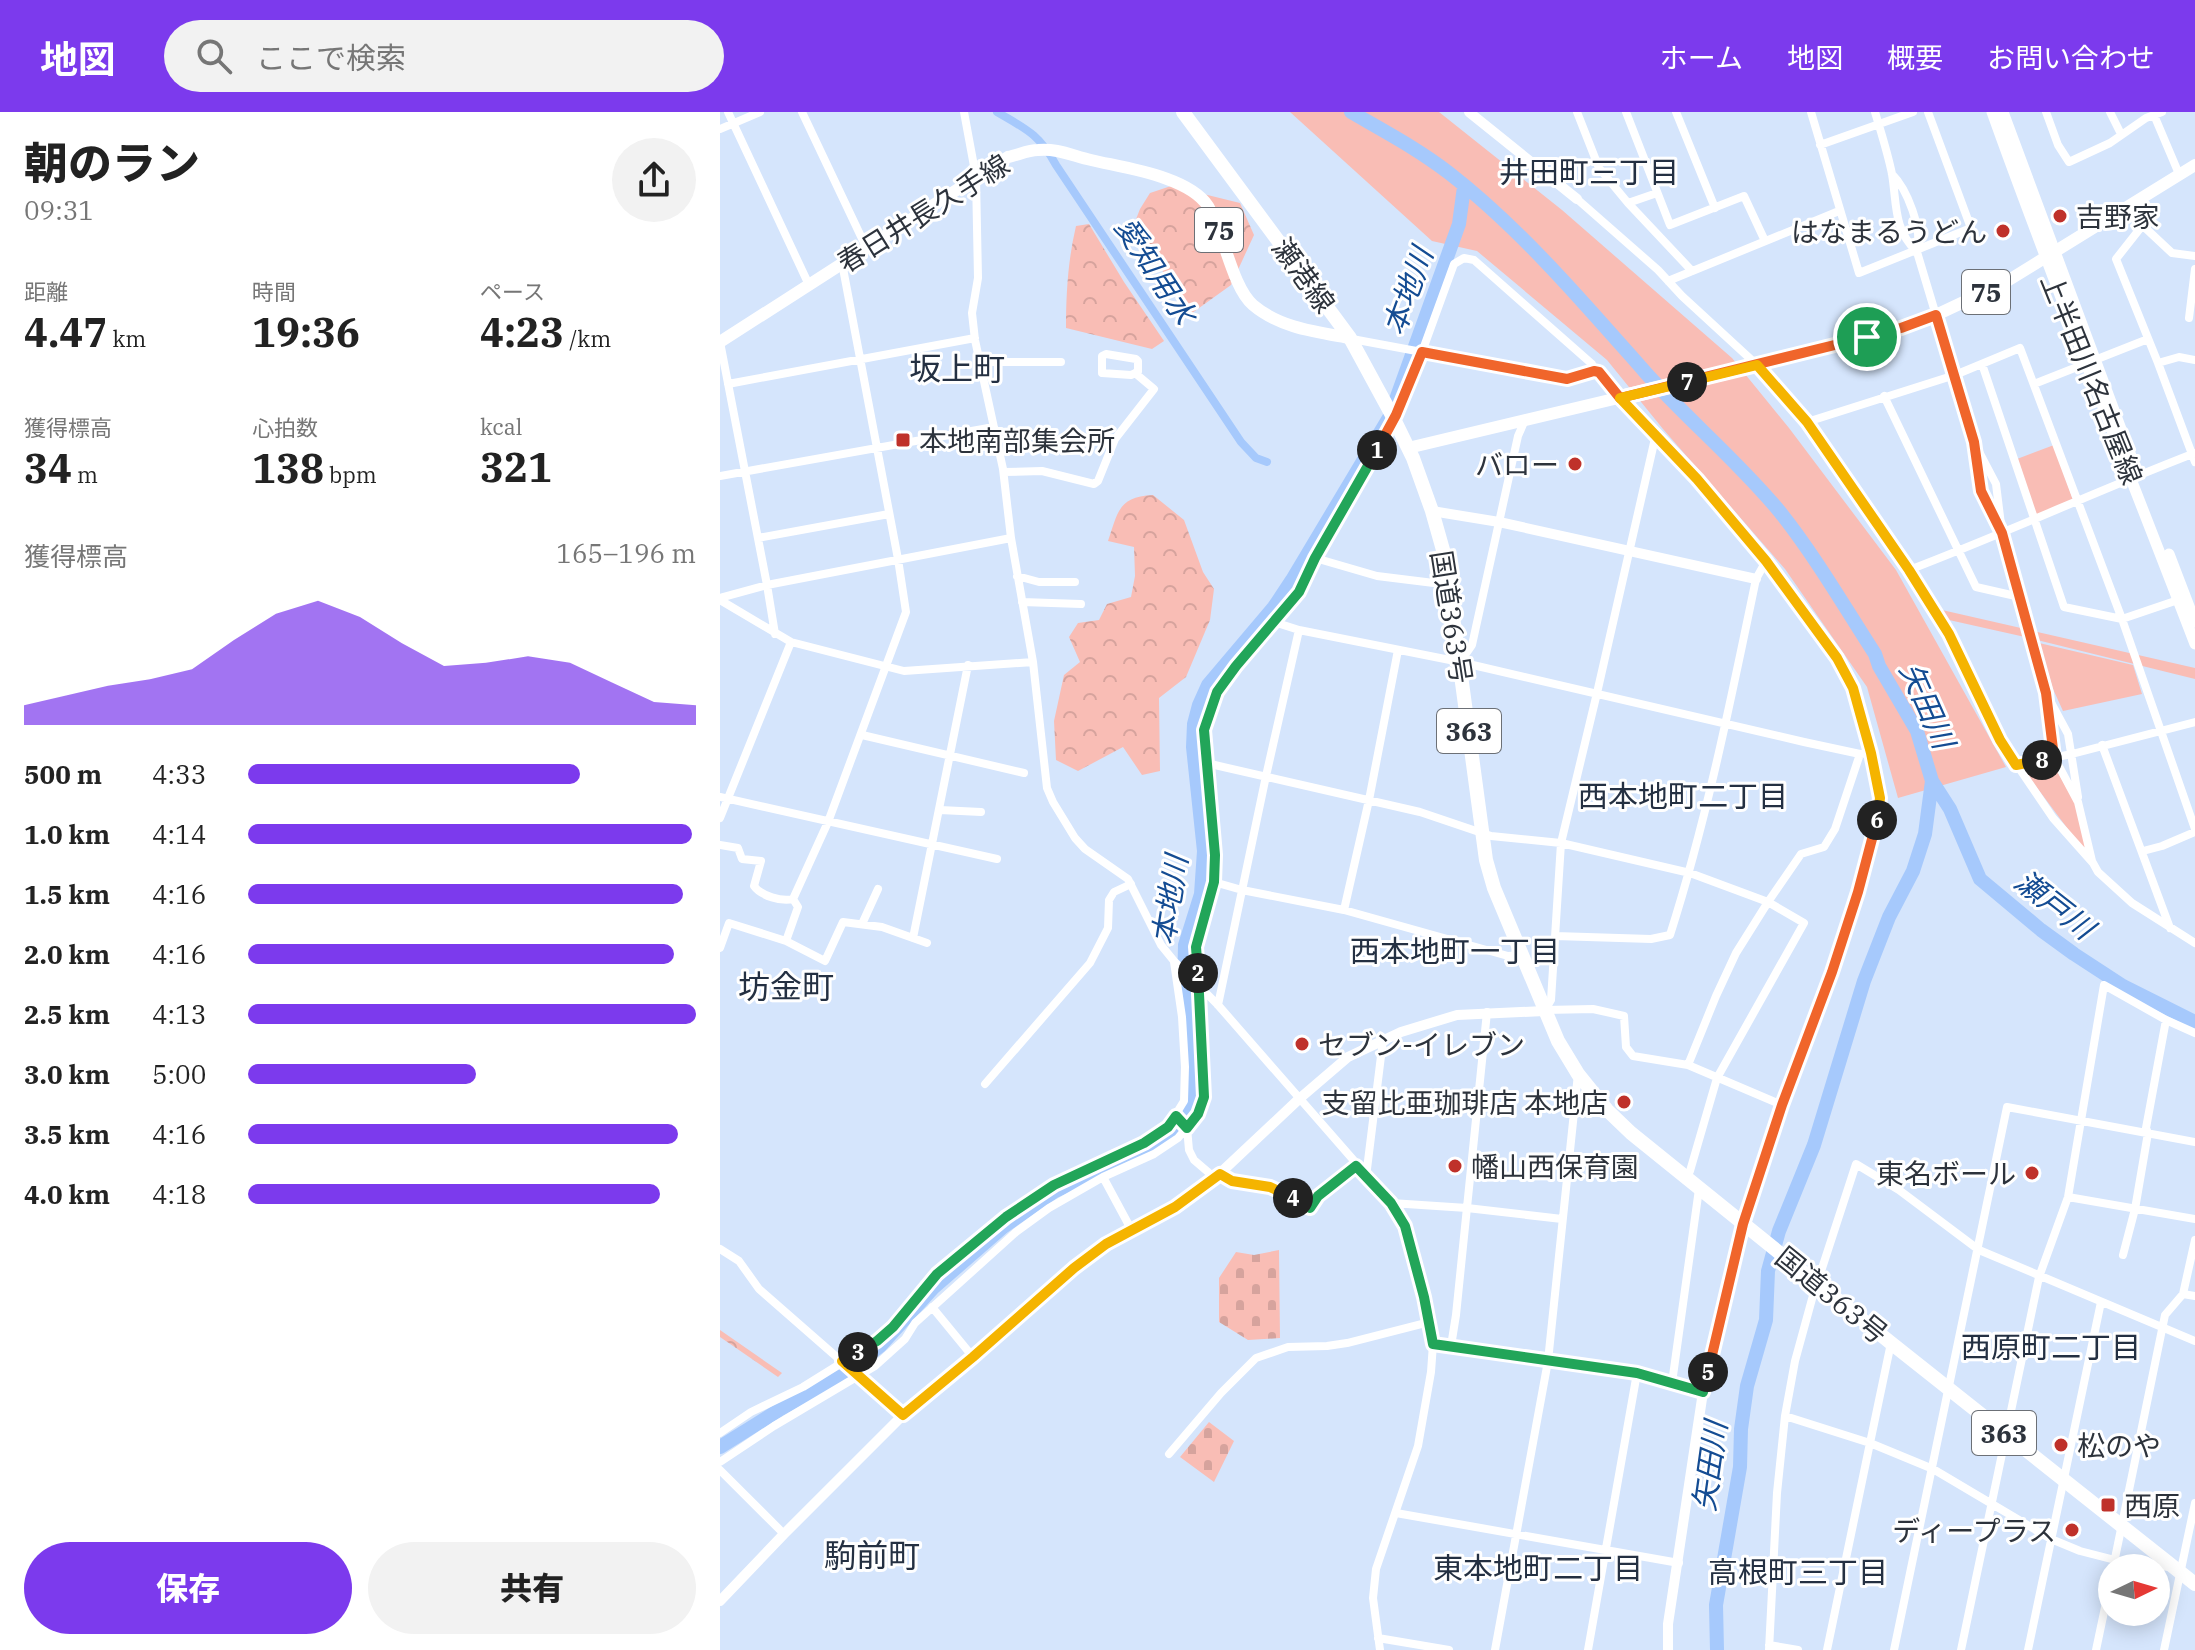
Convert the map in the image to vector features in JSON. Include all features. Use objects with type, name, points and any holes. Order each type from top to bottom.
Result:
[{"type":"highway","name":"瀬港線","points":[[1183,112],[1350,338],[1408,448]]},
{"type":"highway","name":"国道363号","points":[[1408,448],[1432,511],[1445,557],[1486,860],[1494,888],[1544,1011],[1578,1074],[1607,1110],[1631,1133],[1699,1189],[2064,1481],[2186,1574]]},
{"type":"main road","name":"上半田川名古屋線","points":[[1992,112],[2195,622]]},
{"type":"main road","name":"上半田川名古屋線","points":[[2003,112],[2049,254]]},
{"type":"main road","name":"春日井長久手線","points":[[720,342],[1008,157],[1037,150],[1060,151],[1151,174],[1189,189],[1208,207],[1244,295],[1253,305],[1282,322],[1350,338]]},
{"type":"main road","name":"75","points":[[1408,448],[1755,366],[1890,331],[1936,315],[2004,283],[2195,165]]},
{"type":"main road","name":"上半田川名古屋線","points":[[2135,476],[2195,644]]},
{"type":"street","points":[[728,112],[809,285]]},
{"type":"street","points":[[720,129],[760,112]]},
{"type":"street","points":[[802,112],[866,247]]},
{"type":"street","points":[[964,112],[976,177],[978,278],[972,313],[975,338],[1004,472],[1011,538],[1033,662],[1047,788],[1067,826],[1085,849],[1128,879],[1161,945],[1218,1005],[1391,1203],[1409,1237],[1433,1344],[1418,1446],[1373,1583],[1380,1650]]},
{"type":"street","points":[[1469,112],[1577,199],[1668,281],[1807,422],[1949,634],[2000,740],[2053,818],[2098,872],[2132,903],[2195,943]]},
{"type":"street","points":[[1577,112],[1599,168],[1692,271]]},
{"type":"street","points":[[1626,112],[1670,225],[1744,196],[1765,241]]},
{"type":"street","points":[[1676,112],[1715,208]]},
{"type":"street","points":[[1811,112],[1859,273],[1971,228],[1928,112]]},
{"type":"street","points":[[1875,112],[1892,174],[1896,217],[1917,252],[1974,442],[1981,491],[2002,533]]},
{"type":"street","points":[[1820,145],[1913,112]]},
{"type":"street","points":[[2046,112],[2058,145],[2069,162],[2110,143],[2146,118],[2158,114],[2179,174]]},
{"type":"street","points":[[2110,112],[2121,134]]},
{"type":"street","points":[[1892,174],[1901,183],[1913,212],[1919,245],[1917,252]]},
{"type":"street","points":[[1628,203],[1657,193]]},
{"type":"street","points":[[2124,208],[2172,253],[2195,256]]},
{"type":"street","points":[[1668,281],[1839,211]]},
{"type":"street","points":[[1909,570],[2135,476],[2194,456],[2116,259],[2142,226]]},
{"type":"street","points":[[720,1462],[875,1366],[905,1339],[915,1323],[1016,1232],[1049,1208],[1103,1177],[1154,1154],[1178,1138],[1198,1114],[1204,1097],[1196,947],[1214,882],[1215,855],[1204,730],[1217,692],[1299,592],[1422,352],[1454,264],[1464,258],[1474,260],[1592,364],[1594,371]]},
{"type":"street","points":[[793,899],[828,822],[906,612],[842,263]]},
{"type":"street","points":[[2189,318],[2195,269]]},
{"type":"street","points":[[728,384],[975,338]]},
{"type":"street","points":[[1350,338],[1567,379],[1599,372],[1697,479],[1766,561],[1853,688],[1871,753],[1880,798],[1873,836],[1832,972],[1782,1105],[1745,1226],[1703,1392],[1668,1624],[1668,1650]]},
{"type":"street","points":[[2034,384],[2148,339]]},
{"type":"street","points":[[720,342],[775,634]]},
{"type":"street","points":[[1807,422],[1955,375],[2020,348],[2122,619],[2195,830],[2143,851]]},
{"type":"street","points":[[1102,356],[1136,359],[1138,372],[1135,373],[1102,373],[1102,356]]},
{"type":"street","points":[[2158,363],[2179,357],[2195,360]]},
{"type":"street","points":[[980,362],[1061,362]]},
{"type":"street","points":[[1982,364],[2064,607],[2122,619],[2178,600]]},
{"type":"street","points":[[1004,472],[1042,471],[1094,484],[1098,481],[1115,439],[1154,389],[1135,373]]},
{"type":"street","points":[[1884,396],[1976,587],[2020,597]]},
{"type":"street","points":[[1460,662],[1472,645],[1518,436],[1525,420]]},
{"type":"street","points":[[720,476],[994,427]]},
{"type":"street","points":[[1544,1011],[1551,1000],[1561,843],[1656,434]]},
{"type":"street","points":[[1974,442],[1996,484],[2002,533],[2046,693],[2054,757],[2078,802]]},
{"type":"street","points":[[1432,511],[1499,522],[1756,579]]},
{"type":"street","points":[[758,538],[889,514]]},
{"type":"street","points":[[720,599],[767,585],[1011,538]]},
{"type":"street","points":[[1315,558],[1377,576],[1450,585]]},
{"type":"street","points":[[1555,936],[1651,939],[1670,935],[1690,873],[1756,579],[1766,561]]},
{"type":"street","points":[[1017,576],[1039,582],[1075,582]]},
{"type":"street","points":[[720,599],[791,642],[886,668],[904,671],[1033,662]]},
{"type":"street","points":[[1022,602],[1081,604]]},
{"type":"street","points":[[1274,622],[1860,754],[1871,753]]},
{"type":"street","points":[[1218,1005],[1299,630]]},
{"type":"street","points":[[720,818],[724,798],[791,642]]},
{"type":"street","points":[[1344,910],[1398,650]]},
{"type":"street","points":[[913,938],[968,665]]},
{"type":"street","points":[[2046,693],[2068,734],[2078,802],[2093,863]]},
{"type":"street","points":[[2016,765],[2195,722]]},
{"type":"street","points":[[862,735],[1024,773]]},
{"type":"street","points":[[2102,745],[2170,929]]},
{"type":"street","points":[[1688,1065],[1736,953],[1801,854],[1824,847],[1835,829],[1860,754]]},
{"type":"street","points":[[1206,763],[1420,812],[1483,834],[1561,843],[1690,873],[1768,902],[1804,923],[1717,1078],[1686,1178]]},
{"type":"street","points":[[724,798],[997,859]]},
{"type":"street","points":[[940,810],[981,812]]},
{"type":"street","points":[[720,845],[738,848],[742,859],[761,861],[754,886],[759,892],[793,899]]},
{"type":"street","points":[[1214,882],[1344,910],[1508,956],[1522,955]]},
{"type":"street","points":[[985,1084],[1090,963],[1108,928],[1109,900],[1114,892],[1131,884]]},
{"type":"street","points":[[862,924],[878,889]]},
{"type":"street","points":[[786,941],[798,907],[793,899]]},
{"type":"street","points":[[720,948],[729,923],[786,941],[825,961],[843,922],[882,927],[927,943]]},
{"type":"street","points":[[720,1433],[751,1412],[803,1387],[877,1341],[893,1327],[937,1274],[1006,1217],[1054,1185],[1144,1143],[1168,1127],[1184,1101],[1182,1017],[1174,961]]},
{"type":"street","points":[[1961,1650],[2039,1277],[2068,1197],[2104,985],[2195,1033]]},
{"type":"street","points":[[720,1600],[903,1415],[1074,1268],[1131,1229],[1175,1207],[1217,1176],[1348,1057],[1383,1040],[1457,1015],[1593,1009],[1624,1016],[1626,1047],[1633,1056],[1688,1065],[1782,1105]]},
{"type":"street","points":[[1451,1346],[1487,1012]]},
{"type":"street","points":[[2123,1255],[2135,1209],[2166,1020]]},
{"type":"street","points":[[1366,1177],[1383,1040]]},
{"type":"street","points":[[1495,1650],[1548,1361],[1578,1074]]},
{"type":"street","points":[[1894,1650],[2007,1107],[2195,1142]]},
{"type":"street","points":[[1176,1116],[1187,1128],[1189,1150],[1194,1160],[1217,1176],[1270,1187],[1310,1208],[1318,1196],[1356,1166]]},
{"type":"street","points":[[1798,1650],[1769,1648],[1777,1493],[1785,1416],[1795,1361],[1816,1282],[1856,1164],[1899,1190],[1979,1250],[2195,1341]]},
{"type":"street","points":[[1103,1177],[1131,1229]]},
{"type":"street","points":[[1672,1383],[1699,1189]]},
{"type":"street","points":[[2068,1197],[2195,1219]]},
{"type":"street","points":[[1391,1203],[1562,1219]]},
{"type":"street","points":[[2116,1554],[2165,1315],[2183,1294],[2195,1240]]},
{"type":"street","points":[[720,1249],[739,1261],[759,1289],[903,1415]]},
{"type":"street","points":[[2183,1294],[2195,1296]]},
{"type":"street","points":[[2028,1650],[2101,1302]]},
{"type":"street","points":[[932,1307],[973,1357]]},
{"type":"street","points":[[1169,1454],[1221,1393],[1256,1358],[1288,1347],[1347,1343],[1429,1322]]},
{"type":"street","points":[[1827,1650],[1891,1343]]},
{"type":"street","points":[[1433,1344],[1637,1373],[1703,1392]]},
{"type":"street","points":[[1588,1650],[1637,1373]]},
{"type":"street","points":[[1785,1416],[1870,1443],[1933,1469],[2051,1539],[2098,1560]]},
{"type":"street","points":[[720,1470],[784,1534]]},
{"type":"street","points":[[2164,1650],[2186,1574],[2195,1503]]},
{"type":"street","points":[[1396,1513],[1679,1563]]},
{"type":"street","points":[[2096,1650],[2101,1626]]},
{"type":"street","points":[[1378,1638],[1449,1650]]},
{"type":"green space","points":[[1290,112],[1439,112],[1562,210],[1732,358],[1896,570],[2006,767],[1898,798],[1867,687],[1785,569],[1607,360],[1477,251],[1432,241]]},
{"type":"green space","points":[[1171,186],[1240,203],[1254,235],[1231,285],[1188,316],[1162,270],[1131,232],[1150,193]]},
{"type":"green space","points":[[1089,224],[1164,341],[1152,349],[1066,328],[1068,277],[1076,226]]},
{"type":"green space","points":[[2054,445],[2073,500],[2036,515],[2017,459]]},
{"type":"green space","points":[[1153,495],[1184,520],[1203,572],[1214,589],[1210,620],[1186,677],[1159,698],[1160,771],[1142,775],[1123,747],[1078,771],[1056,760],[1054,721],[1064,675],[1080,662],[1069,637],[1078,623],[1099,620],[1107,604],[1131,597],[1135,576],[1134,547],[1108,541],[1121,508],[1133,499]]},
{"type":"green space","points":[[1942,610],[2195,668],[2195,679],[1949,620]]},
{"type":"green space","points":[[2039,643],[2133,665],[2142,694],[2063,711]]},
{"type":"green space","points":[[2052,762],[2075,803],[2088,851],[2085,852],[2023,769]]},
{"type":"green space","points":[[1279,1250],[1280,1338],[1248,1340],[1219,1322],[1219,1278],[1236,1252],[1254,1255]]},
{"type":"green space","points":[[720,1330],[782,1373],[778,1377],[720,1337]]},
{"type":"green space","points":[[1209,1422],[1234,1441],[1214,1482],[1180,1457]]},
{"type":"waterway","name":"愛知用水","points":[[997,112],[1024,128],[1044,146],[1241,442],[1256,458],[1267,462]]},
{"type":"waterway","name":"矢田川","points":[[1351,112],[1437,164],[1502,218],[1552,268],[1661,390],[1731,458],[1780,512],[1875,654],[1917,731],[1932,781],[1925,834],[1913,871],[1889,917],[1864,981],[1814,1145],[1779,1231],[1768,1271],[1766,1320],[1747,1386],[1740,1467],[1716,1605],[1717,1650]]},
{"type":"waterway","name":"本地川","points":[[720,1447],[844,1374],[880,1346],[933,1288],[1003,1227],[1055,1191],[1142,1152],[1179,1128],[1192,1091],[1194,1056],[1191,1018],[1184,989],[1185,945],[1201,894],[1204,851],[1193,747],[1199,705],[1208,685],[1274,607],[1292,580],[1390,416],[1459,224],[1464,187]]},
{"type":"waterway","name":"瀬戸川","points":[[1932,781],[1950,809],[1980,879],[2074,954],[2123,986],[2195,1022]]},
{"type":"place","name":"吉野家","points":[[2060,216]]},
{"type":"place","name":"はなまるうどん","points":[[2003,231]]},
{"type":"place","name":"本地南部集会所","points":[[903,440]]},
{"type":"place","name":"バロー","points":[[1575,464]]},
{"type":"place","name":"セブン-イレブン","points":[[1302,1044]]},
{"type":"place","name":"支留比亜珈琲店 本地店","points":[[1624,1102]]},
{"type":"place","name":"幡山西保育園","points":[[1455,1166]]},
{"type":"place","name":"東名ボール","points":[[2032,1173]]},
{"type":"place","name":"松のや","points":[[2061,1445]]},
{"type":"place","name":"西原","points":[[2108,1505]]},
{"type":"place","name":"ディープラス","points":[[2072,1530]]},
{"type":"district","name":"井田町三丁目","points":[[1589,171]]},
{"type":"district","name":"坂上町","points":[[957,368]]},
{"type":"district","name":"西本地町二丁目","points":[[1683,795]]},
{"type":"district","name":"西本地町一丁目","points":[[1455,950]]},
{"type":"district","name":"坊金町","points":[[786,986]]},
{"type":"district","name":"西原町二丁目","points":[[2051,1346]]},
{"type":"district","name":"駒前町","points":[[872,1555]]},
{"type":"district","name":"東本地町二丁目","points":[[1538,1567]]},
{"type":"district","name":"高根町三丁目","points":[[1798,1571]]},
{"type":"route","points":[[1867,337],[1757,365],[1620,398],[1599,372],[1567,379],[1422,352],[1394,419],[1299,592],[1236,666],[1217,692],[1208,713],[1204,730],[1215,855],[1214,882],[1196,947],[1204,1074],[1204,1097],[1198,1114],[1187,1128],[1176,1116],[1168,1127],[1144,1143],[1080,1171],[1006,1217],[937,1274],[893,1327],[877,1341],[842,1361],[903,1415],[1074,1268],[1106,1244],[1175,1207],[1220,1174],[1232,1181],[1270,1187],[1310,1208],[1318,1196],[1356,1166],[1391,1203],[1405,1226],[1433,1344],[1637,1373],[1703,1392],[1743,1224],[1858,892],[1880,798],[1853,688],[1837,658],[1766,561],[1697,479],[1620,398],[1627,396],[1757,365],[1807,422],[1909,570],[1949,634],[2000,740],[2016,765],[2054,757],[2046,693],[2002,533],[1981,491],[1974,442],[1936,315],[1867,337]]}]
